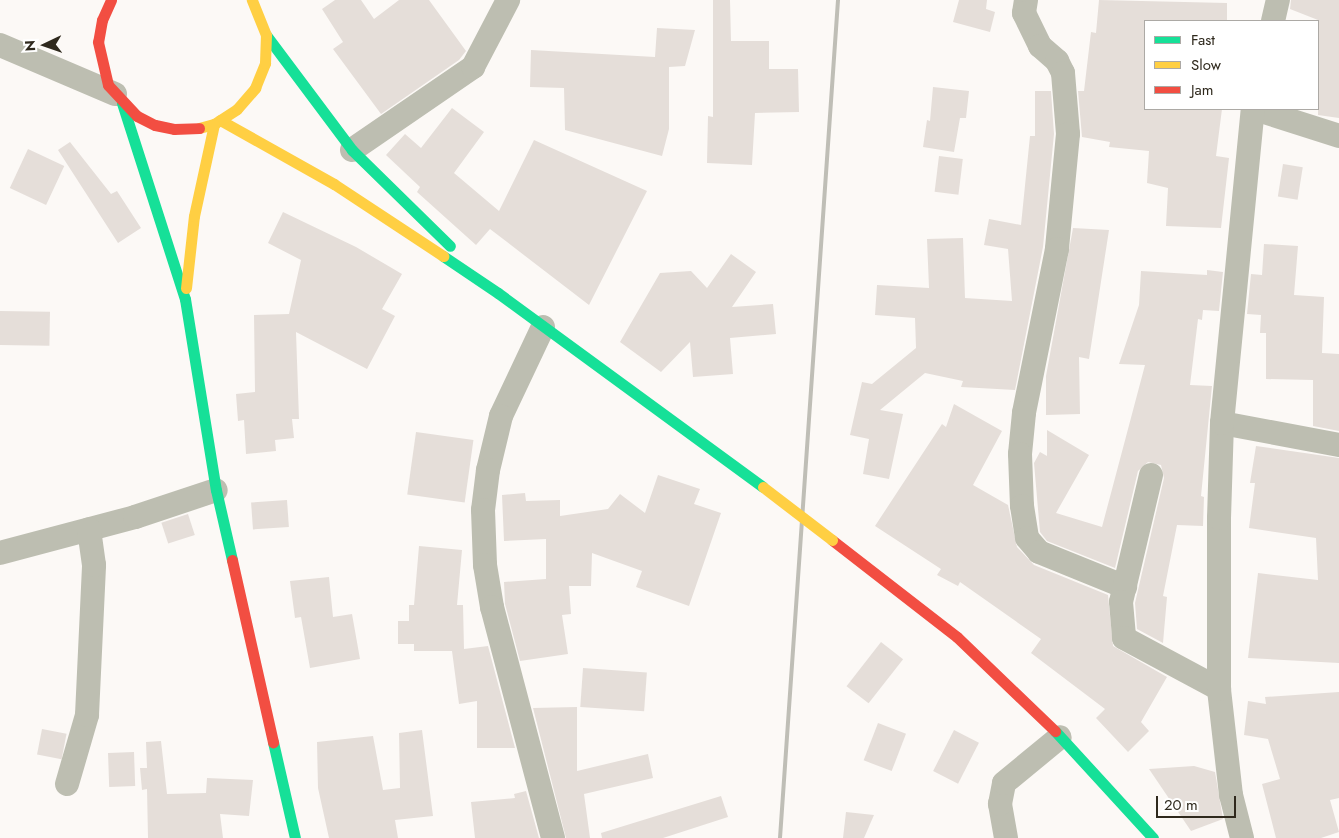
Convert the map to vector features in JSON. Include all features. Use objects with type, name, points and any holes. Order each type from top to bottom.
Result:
[{"type":"main road","points":[[111,0],[102,20],[98,42],[100,64],[118,99],[185,299],[216,490],[295,838]]},
{"type":"main road","points":[[252,0],[266,35],[352,150],[498,293]]},
{"type":"main road","points":[[118,99],[155,125],[194,129],[217,122],[237,109],[255,88],[265,63],[266,35]]},
{"type":"main road","points":[[217,122],[334,184],[498,293],[763,487],[957,637],[1031,705],[1153,838]]},
{"type":"main road","points":[[185,299],[194,216],[217,122]]},
{"type":"main road","points":[[1138,823],[1142,838]]},
{"type":"street","points":[[352,150],[473,67],[508,0]]},
{"type":"street","points":[[1026,0],[1024,14],[1040,46],[1057,61],[1063,73],[1068,134],[1057,249],[1024,413],[1020,454],[1027,538],[1039,552],[1125,587]]},
{"type":"street","points":[[1273,20],[1278,0]]},
{"type":"street","points":[[2,50],[118,99]]},
{"type":"street","points":[[1242,838],[1231,795],[1219,689],[1222,422],[1254,110]]},
{"type":"street","points":[[1257,110],[1339,136]]},
{"type":"street","points":[[543,327],[502,416],[488,470],[483,510],[485,566],[492,607],[553,838]]},
{"type":"street","points":[[1222,422],[1339,445]]},
{"type":"street","points":[[1151,475],[1121,602],[1124,638],[1219,689]]},
{"type":"street","points":[[0,553],[89,529],[216,490]]},
{"type":"street","points":[[67,784],[87,715],[94,565],[89,529]]},
{"type":"street","points":[[1006,838],[1000,804],[1004,783],[1060,737]]},
{"type":"building","points":[[335,0],[361,0],[374,19],[399,0],[429,0],[466,51],[459,60],[381,114],[333,49],[343,42],[322,9]]},
{"type":"building","points":[[713,0],[730,0],[731,41],[769,41],[769,69],[798,69],[799,112],[755,113],[752,165],[707,163],[708,116],[713,117]]},
{"type":"building","points":[[959,0],[987,0],[986,9],[995,12],[990,32],[953,22]]},
{"type":"building","points":[[1099,0],[1227,3],[1227,20],[1144,20],[1144,110],[1222,110],[1216,156],[1229,158],[1221,228],[1166,226],[1168,188],[1147,183],[1149,151],[1109,147],[1110,142],[1082,137],[1078,91],[1084,91],[1091,32],[1096,33]]},
{"type":"building","points":[[1291,0],[1339,0],[1339,118],[1318,115],[1319,20],[1290,9]]},
{"type":"building","points":[[657,28],[695,30],[685,66],[669,67],[669,129],[662,156],[565,130],[564,88],[530,87],[531,50],[655,57]]},
{"type":"building","points":[[933,87],[969,91],[966,118],[960,118],[954,152],[923,147],[927,120],[930,121]]},
{"type":"building","points":[[1035,91],[1051,91],[1054,134],[1043,247],[1015,390],[961,387],[963,381],[925,373],[880,410],[903,414],[889,479],[863,474],[869,439],[850,435],[862,382],[872,384],[916,348],[915,318],[875,315],[877,285],[929,288],[927,239],[963,238],[965,298],[1012,301],[1008,249],[984,245],[989,219],[1021,225],[1030,136],[1035,136]]},
{"type":"building","points":[[452,108],[484,132],[454,173],[499,211],[534,140],[647,191],[589,305],[490,229],[476,245],[417,192],[420,187],[386,155],[405,134],[421,148]]},
{"type":"building","points":[[70,142],[111,194],[117,191],[141,228],[118,243],[58,150]]},
{"type":"building","points":[[28,149],[64,166],[46,205],[10,188]]},
{"type":"building","points":[[939,156],[963,159],[958,195],[935,192]]},
{"type":"building","points":[[1283,164],[1303,167],[1298,200],[1278,197]]},
{"type":"building","points":[[283,212],[356,247],[402,274],[382,309],[395,316],[367,369],[296,332],[299,419],[292,419],[294,438],[275,440],[276,451],[246,454],[244,420],[238,421],[236,394],[255,392],[254,315],[289,314],[301,260],[268,243]]},
{"type":"building","points":[[1073,228],[1109,230],[1089,359],[1079,357],[1080,414],[1046,415],[1046,376]]},
{"type":"building","points":[[1264,244],[1298,246],[1294,295],[1324,297],[1322,353],[1339,354],[1339,431],[1313,426],[1313,380],[1266,379],[1266,333],[1260,333],[1261,315],[1247,314],[1251,274],[1262,275]]},
{"type":"building","points":[[731,254],[756,272],[732,307],[773,304],[776,334],[730,338],[733,374],[693,377],[690,342],[661,372],[620,342],[660,273],[691,271],[707,288]]},
{"type":"building","points":[[1207,270],[1223,272],[1219,311],[1203,310],[1202,320],[1198,319],[1190,385],[1212,386],[1201,496],[1204,497],[1203,526],[1177,525],[1163,596],[1167,597],[1163,643],[1137,629],[1135,603],[1164,478],[1161,465],[1148,462],[1138,471],[1115,568],[1047,541],[1040,532],[1034,463],[1040,452],[1047,456],[1047,430],[1089,455],[1056,513],[1102,527],[1145,365],[1119,364],[1139,305],[1141,271],[1207,275]]},
{"type":"building","points":[[0,311],[50,312],[49,346],[0,345]]},
{"type":"building","points":[[954,404],[1002,431],[973,485],[1008,505],[1017,547],[1034,565],[1108,595],[1113,646],[1167,677],[1141,722],[1149,731],[1128,752],[1096,718],[1105,709],[1031,653],[1041,639],[960,582],[958,586],[937,575],[941,569],[875,526],[942,424],[946,427]]},
{"type":"building","points":[[416,432],[473,440],[465,502],[407,494]]},
{"type":"building","points":[[1256,446],[1339,458],[1339,663],[1248,658],[1258,573],[1318,580],[1316,538],[1249,528],[1255,483],[1250,483]]},
{"type":"building","points":[[658,475],[700,489],[694,504],[721,513],[689,606],[636,587],[642,571],[592,553],[591,586],[569,586],[571,614],[562,615],[568,654],[520,661],[505,604],[504,582],[546,579],[546,539],[504,541],[502,495],[525,493],[526,501],[560,500],[560,516],[608,509],[620,494],[645,513]]},
{"type":"building","points":[[287,500],[289,527],[253,529],[251,503]]},
{"type":"building","points":[[188,514],[195,535],[168,544],[161,523]]},
{"type":"building","points":[[419,546],[462,550],[457,605],[463,605],[464,649],[488,646],[515,748],[477,748],[477,701],[459,704],[452,651],[414,651],[414,644],[398,644],[398,621],[409,621],[409,605],[414,605]]},
{"type":"building","points":[[329,577],[333,617],[352,614],[360,659],[310,668],[301,617],[295,618],[290,581]]},
{"type":"building","points":[[881,642],[903,659],[869,703],[847,686]]},
{"type":"building","points":[[583,668],[647,672],[644,711],[580,707]]},
{"type":"building","points":[[1339,692],[1339,798],[1330,800],[1339,832],[1321,838],[1276,838],[1262,784],[1280,779],[1268,739],[1244,735],[1248,701],[1266,704],[1265,697]]},
{"type":"building","points":[[577,707],[577,771],[648,754],[653,778],[584,794],[590,838],[566,838],[533,708]]},
{"type":"building","points":[[878,723],[906,734],[892,771],[864,760]]},
{"type":"building","points":[[42,729],[67,734],[62,759],[37,755]]},
{"type":"building","points":[[422,730],[433,816],[395,820],[398,838],[329,838],[318,788],[317,742],[373,736],[383,790],[400,788],[399,733]]},
{"type":"building","points":[[954,730],[979,743],[958,784],[933,771]]},
{"type":"building","points":[[161,741],[167,794],[206,793],[207,778],[253,780],[249,816],[220,814],[223,838],[148,838],[147,789],[142,790],[140,768],[147,768],[146,742]]},
{"type":"building","points":[[134,752],[135,786],[109,787],[108,753]]},
{"type":"building","points":[[1194,766],[1215,772],[1223,819],[1191,831],[1149,769]]},
{"type":"building","points":[[526,791],[539,838],[475,838],[471,802],[515,798],[514,794]]},
{"type":"building","points":[[721,796],[728,817],[663,838],[602,838],[601,833]]},
{"type":"building","points":[[846,812],[874,815],[864,838],[843,838]]},
{"type":"railway","points":[[780,838],[838,0]]},
{"type":"traffic: fast","points":[[266,35],[352,150],[450,246]]},
{"type":"traffic: fast","points":[[122,103],[185,299],[216,490],[232,560]]},
{"type":"traffic: fast","points":[[443,256],[498,293],[763,487]]},
{"type":"traffic: fast","points":[[1055,731],[1153,838]]},
{"type":"traffic: fast","points":[[273,742],[295,838]]},
{"type":"traffic: slow","points":[[199,128],[214,124],[237,109],[255,88],[265,63],[266,35],[252,0]]},
{"type":"traffic: slow","points":[[220,120],[334,184],[443,256]]},
{"type":"traffic: slow","points":[[186,288],[194,216],[214,124]]},
{"type":"traffic: slow","points":[[763,487],[832,540]]},
{"type":"traffic: jam","points":[[111,0],[102,20],[98,42],[108,85],[137,116],[155,125],[174,129],[199,128]]},
{"type":"traffic: jam","points":[[832,540],[957,637],[1055,731]]},
{"type":"traffic: jam","points":[[232,560],[273,742]]}]
